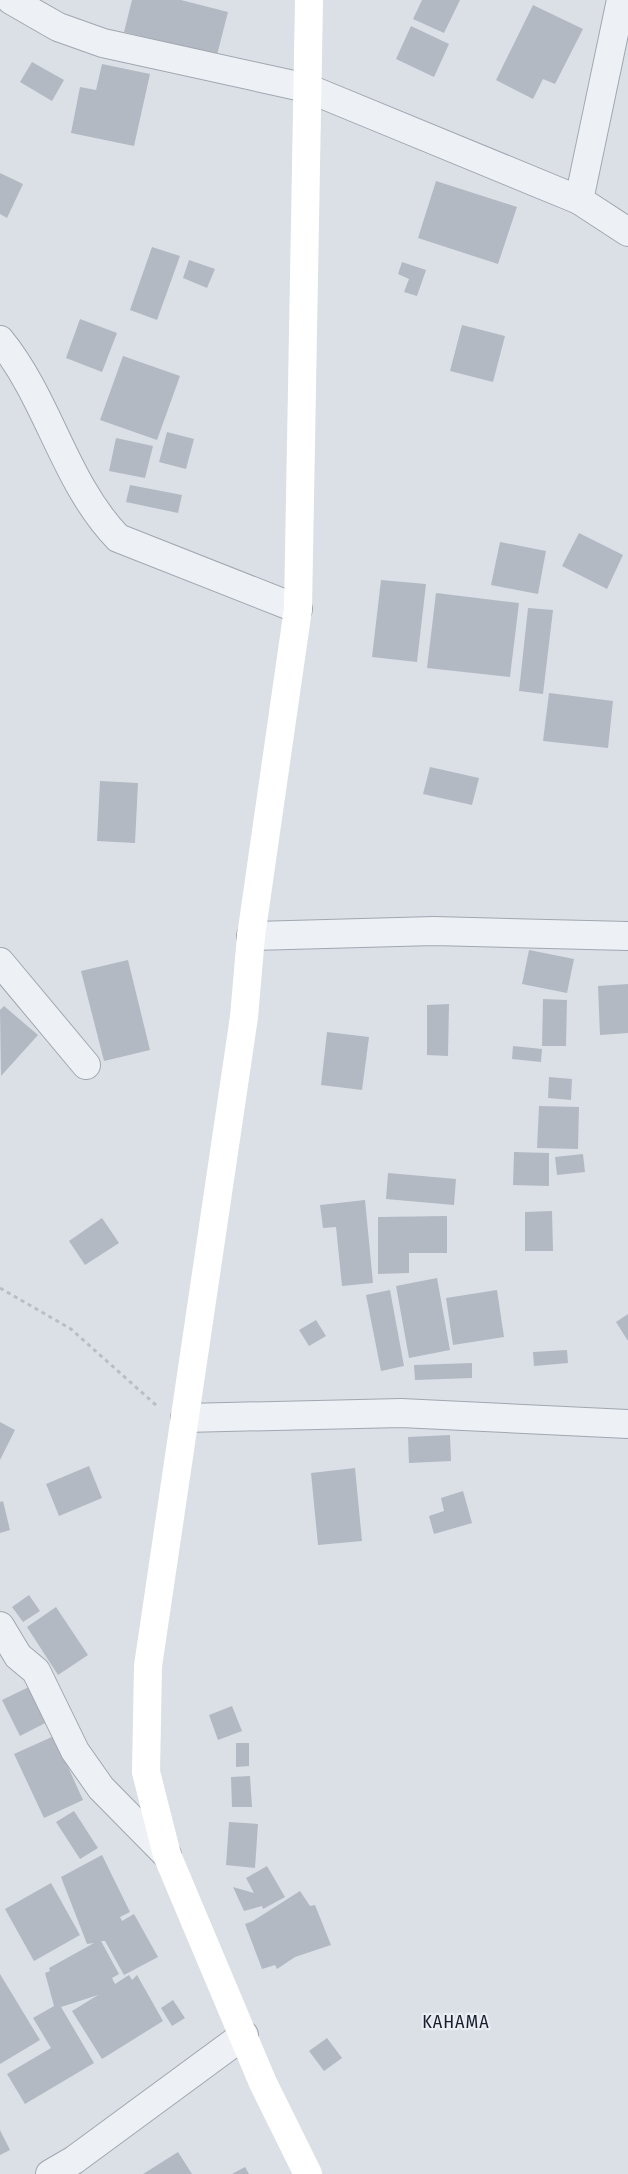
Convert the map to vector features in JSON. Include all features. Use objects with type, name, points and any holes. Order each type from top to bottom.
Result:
[{"type":"main road","points":[[308,2174],[263,2083],[167,1855],[146,1772],[148,1666],[244,1017],[251,936],[298,609],[309,0]]},
{"type":"street","points":[[10,0],[58,26],[103,43],[307,88],[579,200],[628,232]]},
{"type":"street","points":[[579,200],[621,0]]},
{"type":"street","points":[[0,340],[18,362],[102,522],[118,538],[298,609]]},
{"type":"street","points":[[251,936],[434,931],[628,936]]},
{"type":"street","points":[[0,962],[86,1065]]},
{"type":"street","points":[[184,1424],[400,1413],[628,1424]]},
{"type":"street","points":[[0,1626],[18,1656],[36,1670],[75,1750],[101,1788],[167,1855]]},
{"type":"street","points":[[50,2174],[74,2160],[244,2035]]},
{"type":"path","points":[[0,1288],[71,1329],[184,1424]]},
{"type":"building","points":[[132,0],[181,0],[228,12],[217,55],[124,32]]},
{"type":"building","points":[[422,0],[460,0],[444,33],[413,19]]},
{"type":"building","points":[[533,5],[583,29],[555,84],[543,79],[533,99],[496,80]]},
{"type":"building","points":[[411,26],[449,44],[434,77],[396,59]]},
{"type":"building","points":[[32,62],[64,80],[52,101],[20,82]]},
{"type":"building","points":[[102,64],[150,74],[134,146],[71,133],[80,87],[96,90]]},
{"type":"building","points":[[0,173],[23,184],[7,218],[0,214]]},
{"type":"building","points":[[436,181],[517,207],[498,264],[418,238]]},
{"type":"building","points":[[152,247],[180,256],[157,320],[130,310]]},
{"type":"building","points":[[189,260],[215,269],[207,288],[183,278]]},
{"type":"building","points":[[402,262],[426,270],[417,296],[404,292],[409,279],[398,274]]},
{"type":"building","points":[[80,319],[117,333],[102,372],[66,358]]},
{"type":"building","points":[[462,325],[505,336],[493,382],[450,371]]},
{"type":"building","points":[[123,356],[180,376],[157,440],[100,420]]},
{"type":"building","points":[[167,432],[194,439],[186,469],[159,462]]},
{"type":"building","points":[[116,438],[153,446],[145,478],[109,471]]},
{"type":"building","points":[[130,485],[182,495],[178,513],[126,502]]},
{"type":"building","points":[[579,533],[623,555],[607,589],[562,566]]},
{"type":"building","points":[[500,542],[546,551],[538,594],[491,585]]},
{"type":"building","points":[[381,580],[426,584],[417,662],[372,657]]},
{"type":"building","points":[[436,593],[519,603],[510,677],[427,668]]},
{"type":"building","points":[[528,608],[553,610],[543,694],[519,691]]},
{"type":"building","points":[[549,693],[613,701],[608,748],[543,741]]},
{"type":"building","points":[[430,767],[479,778],[472,805],[423,794]]},
{"type":"building","points":[[100,781],[138,783],[135,843],[97,841]]},
{"type":"building","points":[[529,950],[574,959],[567,993],[522,984]]},
{"type":"building","points":[[128,960],[150,1050],[104,1061],[81,971]]},
{"type":"building","points":[[628,984],[628,1033],[600,1035],[598,986]]},
{"type":"building","points":[[543,999],[567,1000],[566,1046],[542,1046]]},
{"type":"building","points":[[449,1004],[448,1056],[427,1055],[427,1005]]},
{"type":"building","points":[[4,1006],[38,1035],[1,1076],[0,1010]]},
{"type":"building","points":[[327,1032],[369,1037],[362,1090],[321,1085]]},
{"type":"building","points":[[513,1046],[542,1049],[541,1062],[512,1059]]},
{"type":"building","points":[[549,1077],[572,1079],[571,1100],[548,1098]]},
{"type":"building","points":[[539,1106],[579,1107],[578,1149],[537,1148]]},
{"type":"building","points":[[514,1152],[549,1153],[549,1186],[513,1185]]},
{"type":"building","points":[[583,1154],[585,1172],[557,1175],[555,1157]]},
{"type":"building","points":[[388,1173],[456,1179],[454,1205],[386,1199]]},
{"type":"building","points":[[365,1200],[373,1283],[342,1286],[336,1227],[323,1228],[320,1205]]},
{"type":"building","points":[[552,1211],[553,1251],[525,1251],[525,1212]]},
{"type":"building","points":[[447,1216],[447,1253],[409,1253],[409,1273],[378,1274],[378,1217]]},
{"type":"building","points":[[102,1218],[119,1243],[85,1265],[69,1241]]},
{"type":"building","points":[[437,1278],[450,1350],[409,1358],[396,1286]]},
{"type":"building","points":[[390,1290],[404,1366],[381,1371],[366,1295]]},
{"type":"building","points":[[497,1290],[504,1337],[453,1345],[446,1298]]},
{"type":"building","points":[[628,1314],[628,1341],[616,1322]]},
{"type":"building","points":[[316,1320],[326,1336],[309,1346],[299,1330]]},
{"type":"building","points":[[567,1350],[568,1363],[534,1366],[533,1352]]},
{"type":"building","points":[[472,1363],[472,1378],[415,1380],[414,1365]]},
{"type":"building","points":[[0,1422],[15,1430],[0,1460]]},
{"type":"building","points":[[450,1435],[451,1461],[409,1463],[408,1437]]},
{"type":"building","points":[[89,1466],[102,1498],[59,1516],[46,1484]]},
{"type":"building","points":[[355,1468],[362,1541],[318,1545],[311,1473]]},
{"type":"building","points":[[463,1491],[472,1523],[434,1534],[429,1516],[444,1511],[441,1498]]},
{"type":"building","points":[[3,1501],[10,1530],[0,1533],[0,1502]]},
{"type":"building","points":[[29,1595],[40,1611],[23,1622],[12,1607]]},
{"type":"building","points":[[56,1607],[88,1655],[58,1675],[27,1627]]},
{"type":"building","points":[[35,1684],[53,1719],[20,1736],[2,1700]]},
{"type":"building","points":[[232,1706],[242,1731],[218,1740],[209,1715]]},
{"type":"building","points":[[54,1736],[83,1800],[44,1818],[14,1754]]},
{"type":"building","points":[[236,1743],[249,1743],[249,1766],[236,1767]]},
{"type":"building","points":[[250,1776],[252,1807],[232,1807],[231,1777]]},
{"type":"building","points":[[74,1811],[98,1848],[80,1859],[56,1822]]},
{"type":"building","points":[[229,1822],[258,1824],[255,1868],[226,1865]]},
{"type":"building","points":[[102,1855],[130,1912],[120,1917],[122,1921],[134,1914],[158,1957],[124,1975],[105,1941],[101,1941],[119,1974],[112,1978],[115,1984],[129,1975],[132,1980],[137,1975],[163,2021],[102,2059],[72,2011],[98,1995],[61,2007],[94,2063],[25,2104],[7,2074],[51,2048],[33,2018],[54,2006],[45,1973],[50,1971],[49,1968],[94,1943],[87,1944],[61,1877]]},
{"type":"building","points":[[267,1866],[285,1897],[263,1909],[262,1906],[244,1911],[233,1887],[254,1893],[246,1878]]},
{"type":"building","points":[[51,1883],[80,1935],[34,1961],[5,1909]]},
{"type":"building","points":[[300,1891],[310,1906],[315,1905],[331,1945],[295,1957],[277,1969],[275,1965],[262,1969],[245,1924],[253,1921]]},
{"type":"building","points":[[0,1974],[40,2040],[0,2064]]},
{"type":"building","points":[[173,2000],[185,2018],[172,2026],[161,2008]]},
{"type":"building","points":[[327,2038],[342,2058],[324,2071],[309,2051]]},
{"type":"building","points":[[0,2130],[10,2150],[0,2155]]},
{"type":"building","points":[[178,2152],[192,2174],[143,2174]]},
{"type":"building","points":[[245,2167],[249,2174],[232,2174]]},
{"type":"district","name":"KAHAMA","points":[[456,2022]]}]
